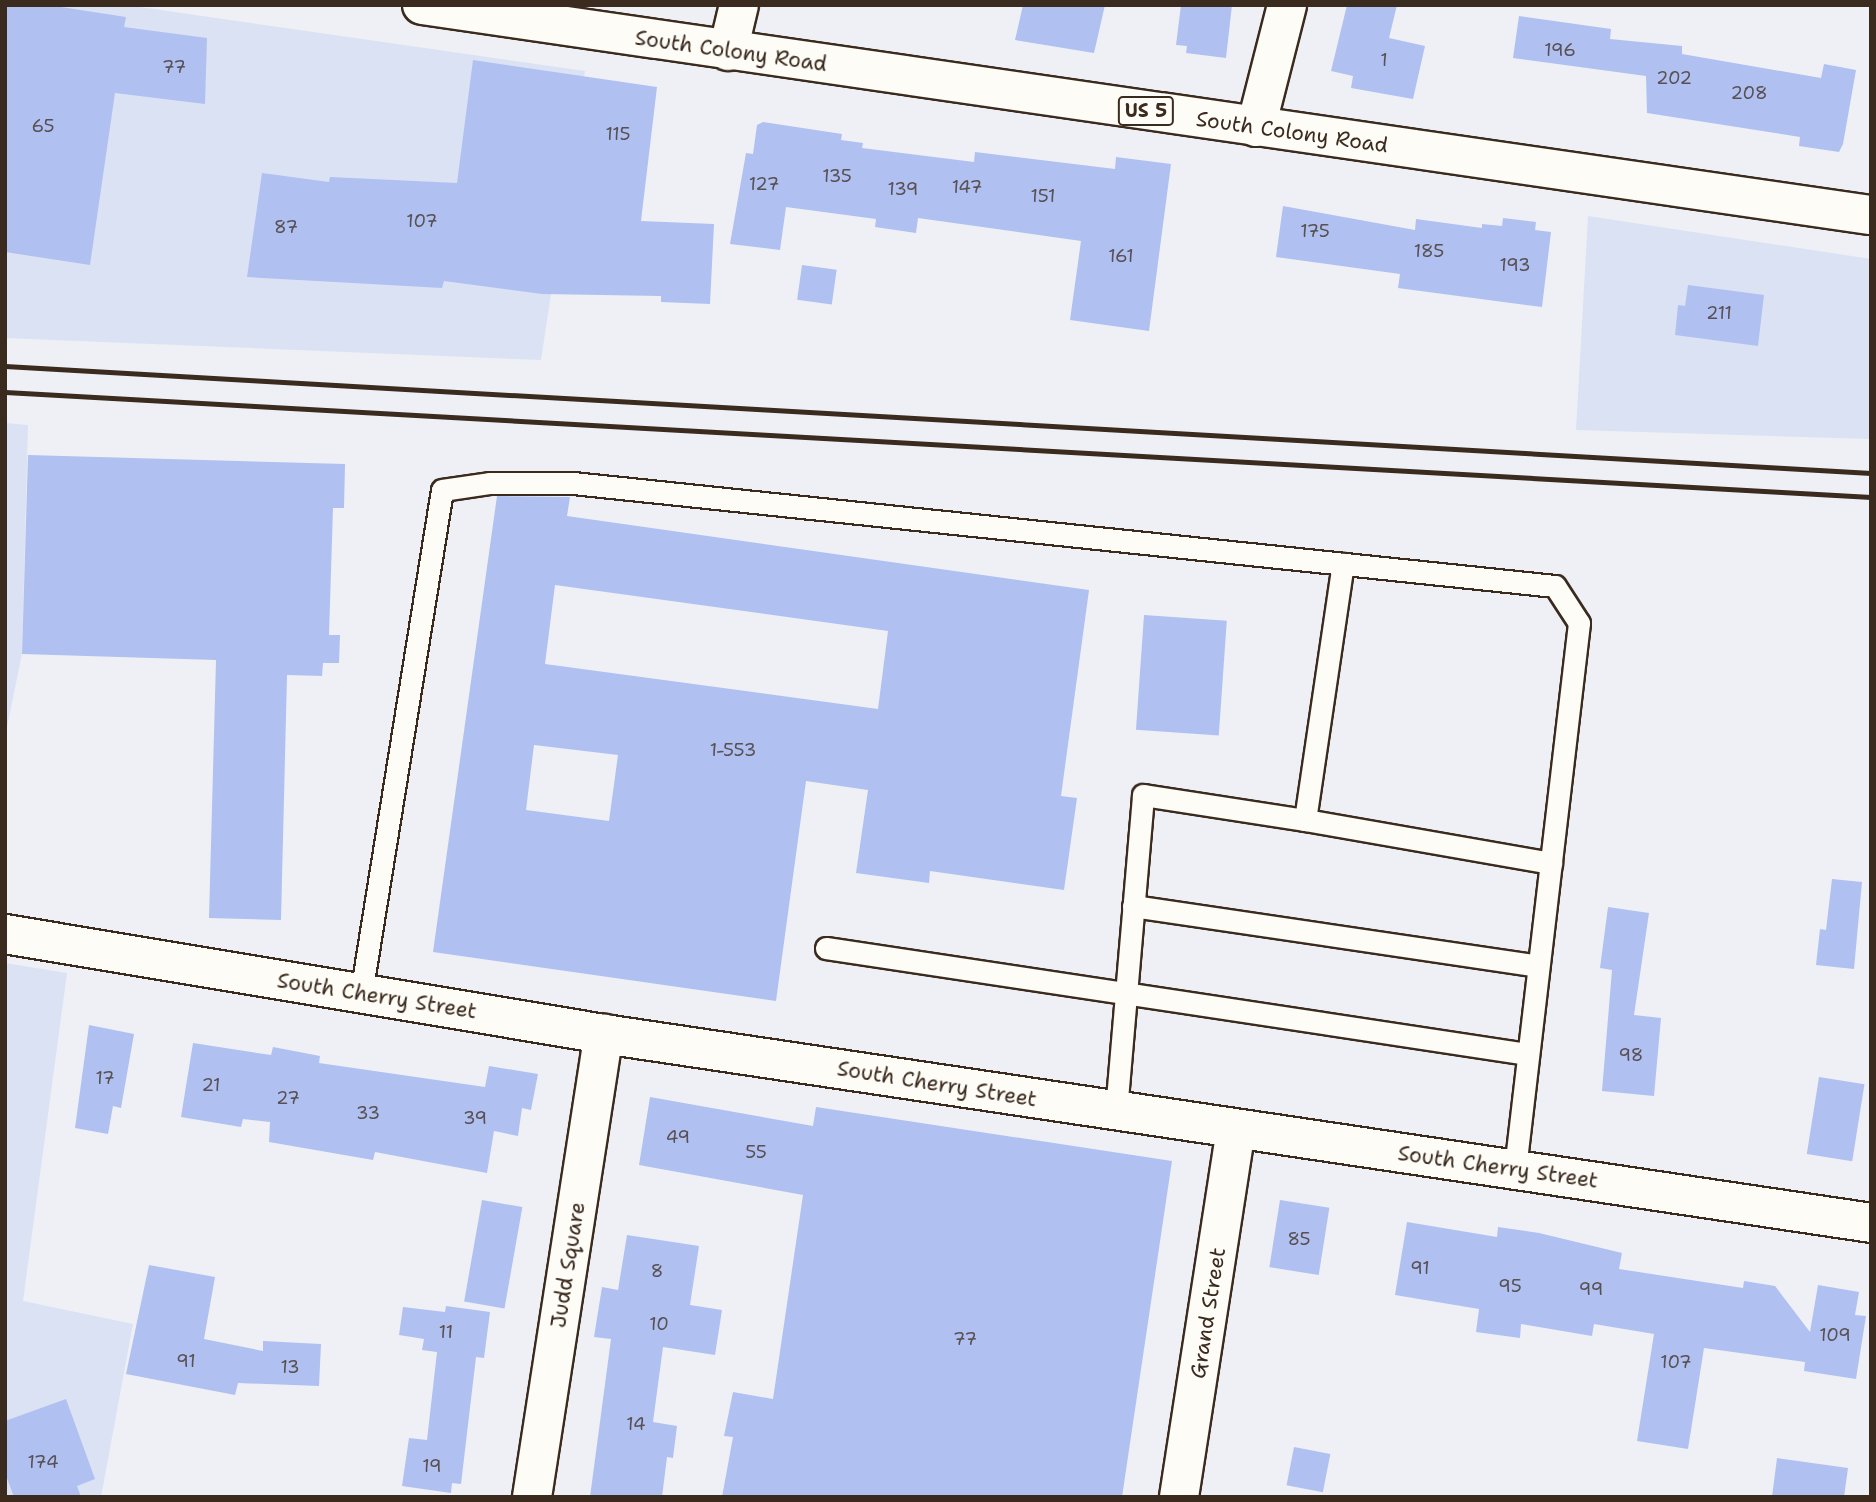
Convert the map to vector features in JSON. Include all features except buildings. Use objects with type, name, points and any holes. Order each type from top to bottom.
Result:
[{"type":"street","name":"South Colony Road","points":[[422,5],[1871,215]]},
{"type":"street","points":[[728,51],[738,5]]},
{"type":"street","points":[[1256,127],[1287,5]]},
{"type":"street","name":"South Cherry Street","points":[[5,934],[604,1034],[1871,1223]]},
{"type":"street","name":"Judd Square","points":[[532,1497],[604,1034]]},
{"type":"street","name":"Grand Street","points":[[1179,1497],[1236,1129]]},
{"type":"lane","points":[[362,994],[442,490],[489,483],[573,483],[1555,586],[1579,623],[1515,1169]]},
{"type":"lane","points":[[1305,820],[1343,564]]},
{"type":"lane","points":[[1116,1111],[1143,795],[1551,863]]},
{"type":"lane","points":[[1133,906],[1538,966]]},
{"type":"lane","points":[[826,948],[1125,996],[1528,1054]]},
{"type":"shaded area","points":[[5,5],[126,5],[585,71],[541,360],[5,338]]},
{"type":"shaded area","points":[[1588,216],[1871,259],[1871,439],[1576,430]]},
{"type":"shaded area","points":[[5,423],[28,425],[22,654],[6,732]]},
{"type":"shaded area","points":[[5,963],[67,973],[23,1301],[133,1324],[101,1497],[5,1497]]},
{"type":"railway","points":[[5,366],[1871,473]]},
{"type":"railway","points":[[5,392],[1871,497]]}]
